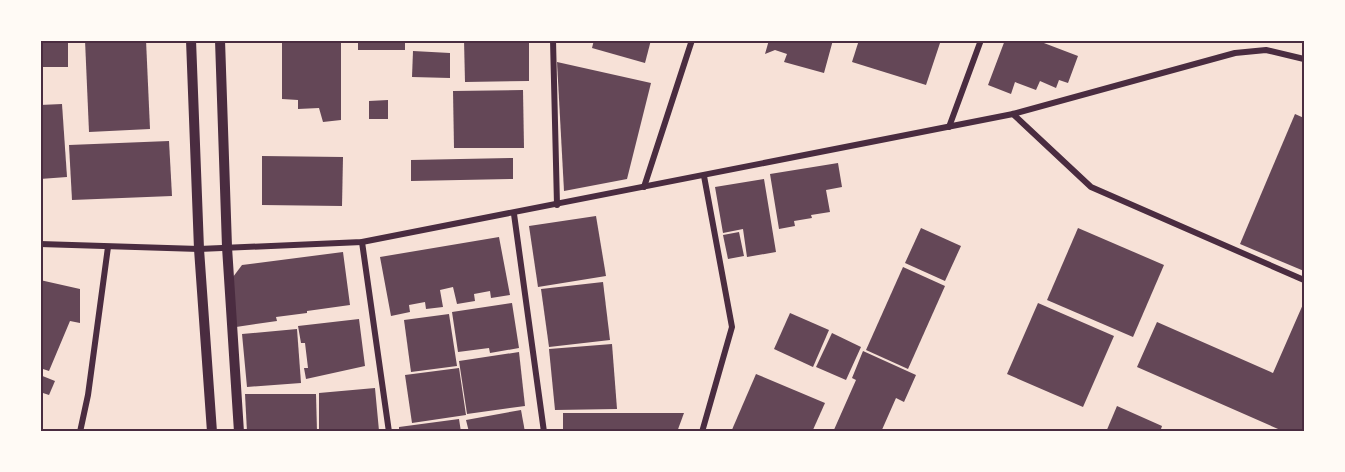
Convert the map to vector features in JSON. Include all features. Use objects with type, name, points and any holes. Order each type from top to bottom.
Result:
[{"type":"street","points":[[191,40],[199,249],[212,432]]},
{"type":"street","points":[[220,40],[227,247],[239,432]]},
{"type":"street","points":[[553,40],[557,206]]},
{"type":"street","points":[[644,188],[692,40]]},
{"type":"street","points":[[949,127],[981,40]]},
{"type":"street","points":[[40,244],[199,249],[362,242],[557,206],[1013,114],[1234,53],[1266,50],[1305,59]]},
{"type":"street","points":[[1013,114],[1090,187],[1305,280]]},
{"type":"street","points":[[702,432],[732,327],[704,176]]},
{"type":"street","points":[[514,214],[544,432]]},
{"type":"street","points":[[362,242],[389,432]]},
{"type":"street","points":[[80,432],[88,395],[108,247]]},
{"type":"building","points":[[40,40],[68,40],[68,67],[40,67]]},
{"type":"building","points":[[85,40],[146,40],[150,129],[89,132]]},
{"type":"building","points":[[282,40],[341,40],[341,120],[323,122],[319,108],[298,109],[298,100],[282,99]]},
{"type":"building","points":[[358,40],[405,40],[405,50],[358,50]]},
{"type":"building","points":[[464,40],[529,40],[529,81],[465,82]]},
{"type":"building","points":[[594,40],[651,40],[645,63],[592,48]]},
{"type":"building","points":[[769,40],[833,40],[824,73],[784,62],[787,54],[775,50],[765,54]]},
{"type":"building","points":[[859,40],[940,43],[926,85],[852,62]]},
{"type":"building","points":[[1005,40],[1036,40],[1078,56],[1068,83],[1059,80],[1056,88],[1040,81],[1036,90],[1015,82],[1011,94],[988,85]]},
{"type":"building","points":[[413,51],[450,53],[450,78],[412,77]]},
{"type":"building","points":[[557,62],[651,83],[627,179],[564,191]]},
{"type":"building","points":[[523,90],[524,148],[454,148],[453,91]]},
{"type":"building","points":[[388,100],[388,119],[369,119],[369,101]]},
{"type":"building","points":[[62,104],[67,177],[40,179],[40,105]]},
{"type":"building","points":[[1295,114],[1304,118],[1304,271],[1240,244]]},
{"type":"building","points":[[169,141],[172,196],[72,200],[69,145]]},
{"type":"building","points":[[262,156],[343,157],[342,206],[262,205]]},
{"type":"building","points":[[513,158],[513,179],[411,181],[411,160]]},
{"type":"building","points":[[838,163],[842,187],[826,190],[830,212],[811,215],[812,218],[794,221],[795,226],[779,229],[770,174]]},
{"type":"building","points":[[764,179],[776,252],[747,257],[743,229],[723,233],[715,187]]},
{"type":"building","points":[[596,216],[606,276],[538,287],[529,226]]},
{"type":"building","points":[[921,228],[961,246],[945,281],[905,263]]},
{"type":"building","points":[[1078,228],[1164,265],[1133,337],[1047,300]]},
{"type":"building","points":[[739,232],[744,256],[728,259],[723,235]]},
{"type":"building","points":[[499,237],[510,295],[491,298],[490,291],[474,294],[475,301],[457,304],[453,287],[440,290],[443,307],[426,309],[425,302],[409,305],[410,312],[391,316],[380,257]]},
{"type":"building","points":[[343,252],[350,305],[307,311],[307,313],[276,317],[277,321],[236,327],[230,281],[242,265]]},
{"type":"building","points":[[903,267],[945,286],[908,369],[866,350]]},
{"type":"building","points":[[40,280],[80,289],[80,323],[70,321],[49,371],[40,368]]},
{"type":"building","points":[[603,282],[610,340],[549,347],[541,289]]},
{"type":"building","points":[[1304,302],[1304,432],[1285,432],[1137,367],[1157,322],[1273,373]]},
{"type":"building","points":[[512,303],[519,348],[490,353],[489,348],[458,352],[452,312]]},
{"type":"building","points":[[1038,303],[1114,336],[1083,407],[1007,374]]},
{"type":"building","points":[[790,313],[829,330],[813,367],[774,349]]},
{"type":"building","points":[[449,314],[457,366],[411,372],[404,320]]},
{"type":"building","points":[[359,319],[365,366],[306,379],[304,368],[308,368],[305,343],[301,343],[298,326]]},
{"type":"building","points":[[297,329],[301,383],[247,387],[242,334]]},
{"type":"building","points":[[832,333],[861,347],[846,380],[816,367]]},
{"type":"building","points":[[612,344],[617,409],[555,410],[549,349]]},
{"type":"building","points":[[863,351],[916,375],[904,402],[896,398],[881,432],[833,432],[856,380],[852,378]]},
{"type":"building","points":[[519,352],[525,406],[467,414],[459,361]]},
{"type":"building","points":[[459,368],[466,415],[412,423],[405,375]]},
{"type":"building","points":[[756,374],[825,403],[812,432],[731,432]]},
{"type":"building","points":[[40,375],[55,381],[49,395],[40,392]]},
{"type":"building","points":[[375,388],[379,431],[319,432],[319,393]]},
{"type":"building","points":[[245,394],[316,394],[317,432],[247,432]]},
{"type":"building","points":[[1117,406],[1162,426],[1160,432],[1106,432]]},
{"type":"building","points":[[521,410],[525,432],[469,432],[466,420]]},
{"type":"building","points":[[563,413],[684,413],[677,432],[563,432]]},
{"type":"building","points":[[459,419],[461,432],[399,432],[399,427]]}]
